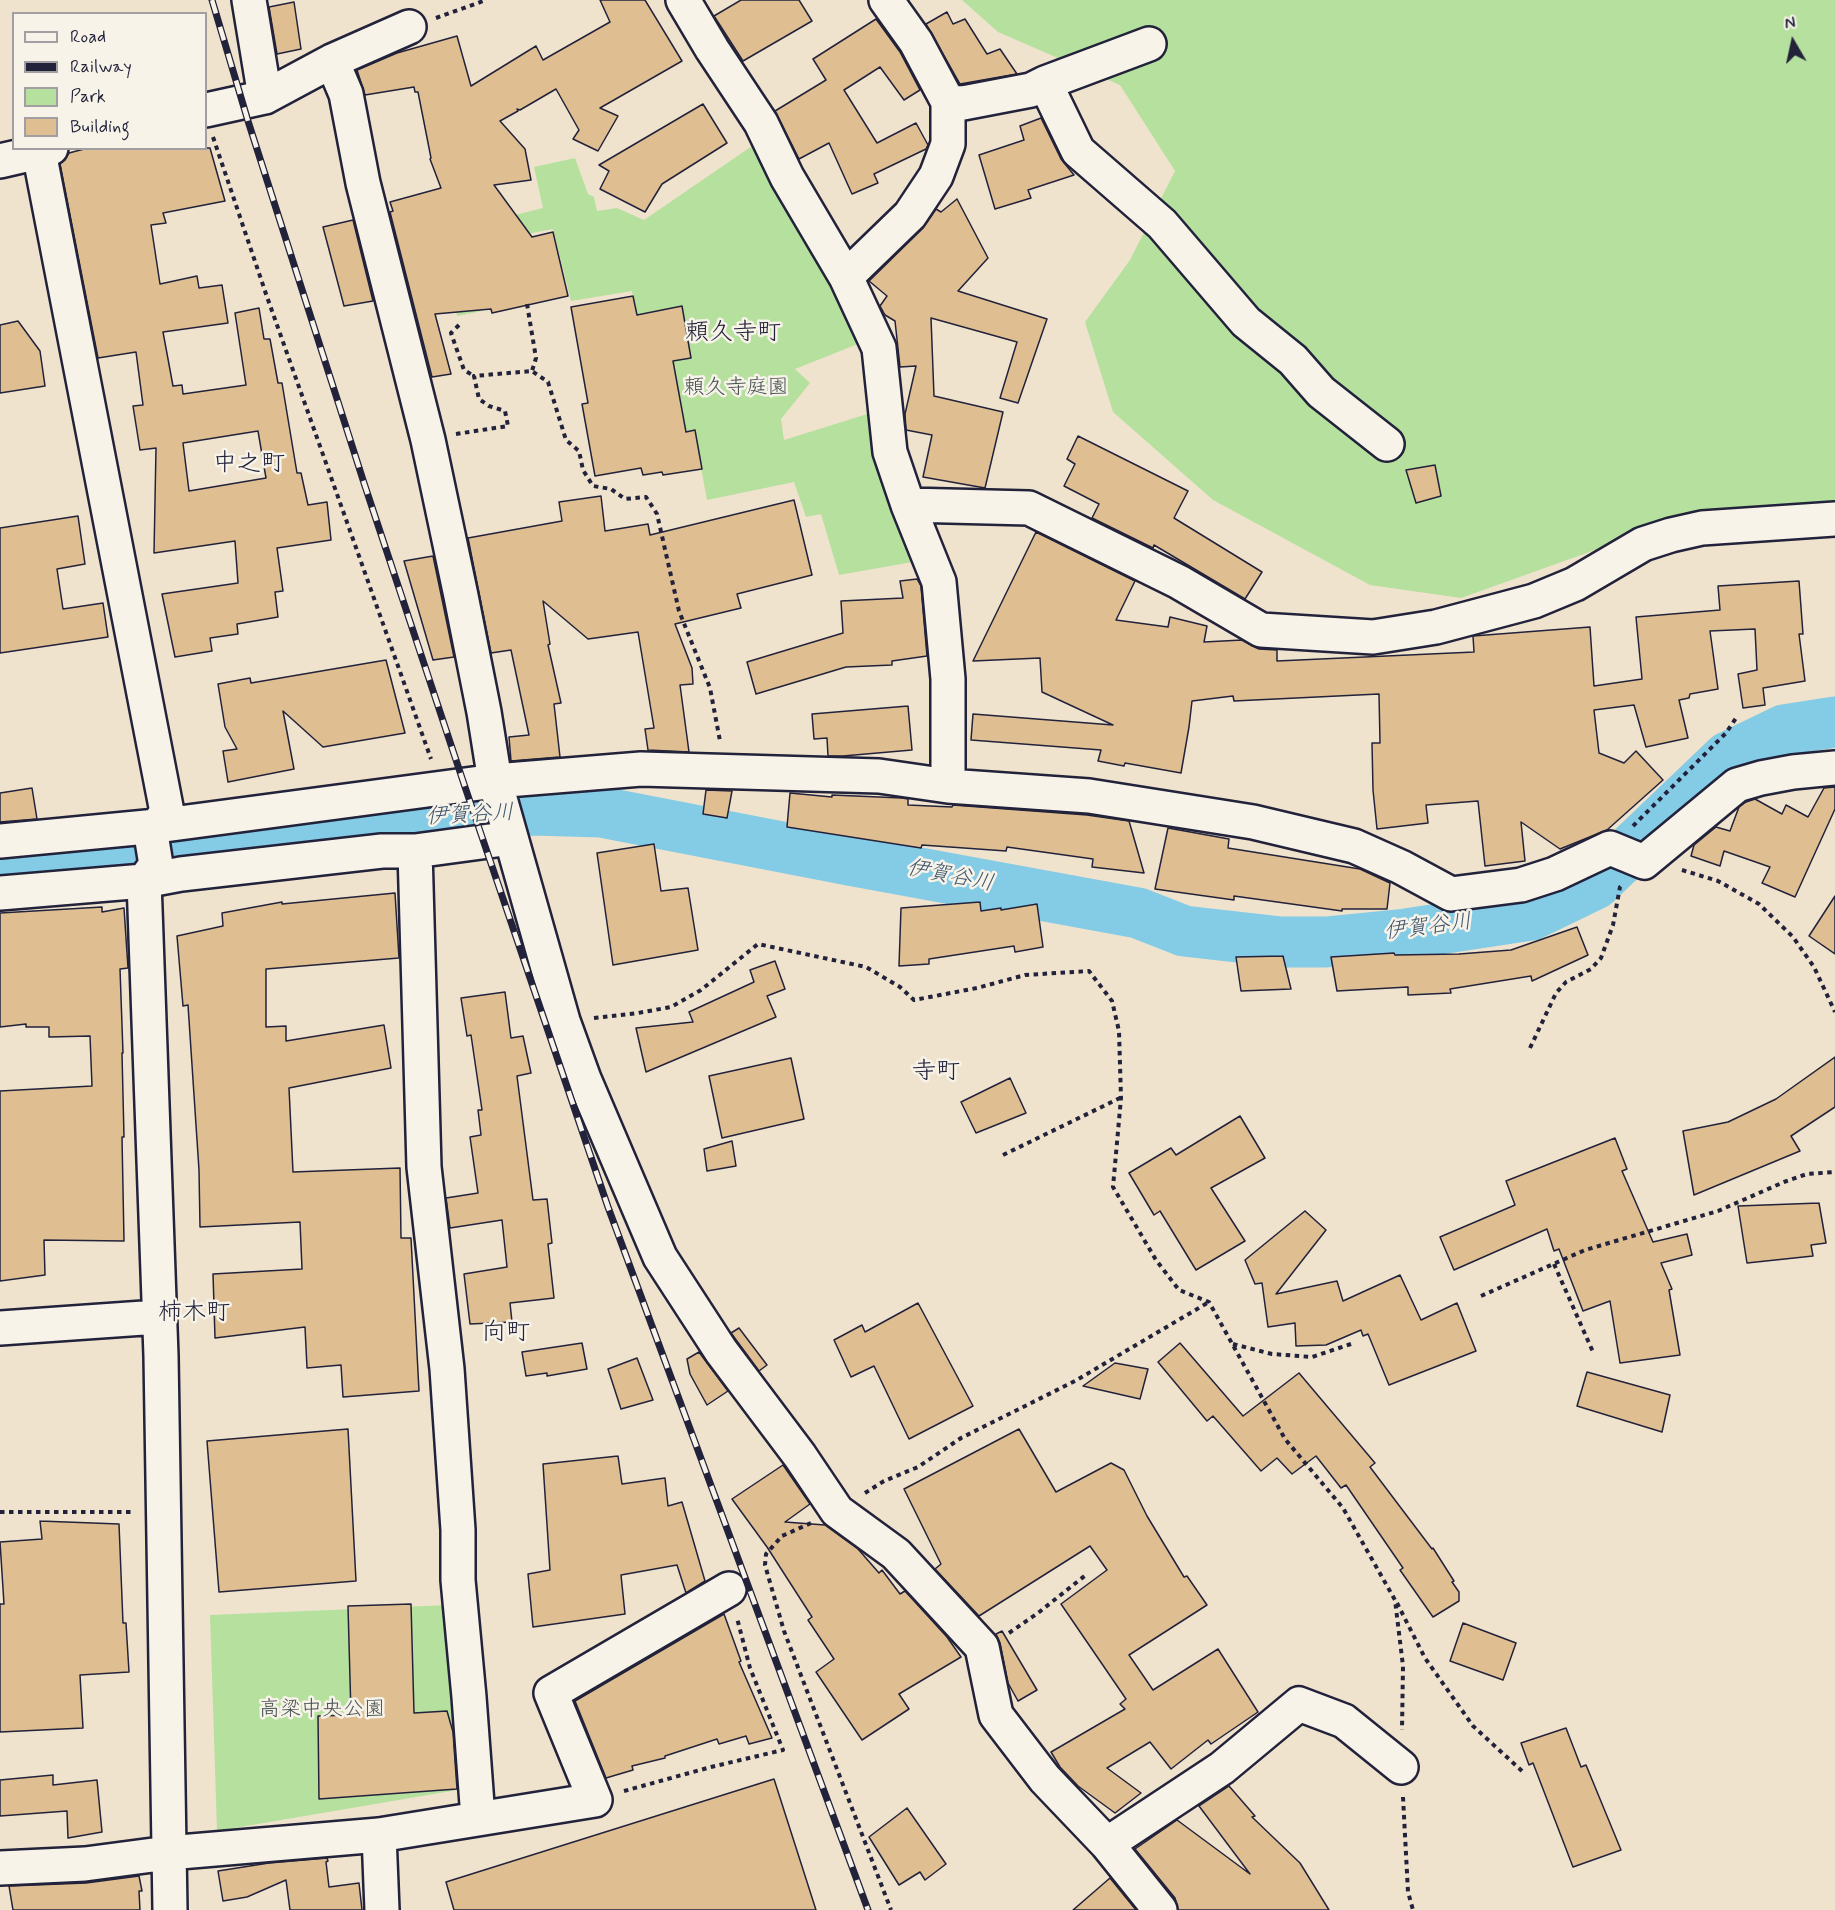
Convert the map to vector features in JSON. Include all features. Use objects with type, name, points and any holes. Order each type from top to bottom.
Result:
[{"type":"street","points":[[249,0],[265,97]]},
{"type":"street","points":[[683,0],[761,123],[787,177],[846,278],[879,348],[890,452],[908,505],[939,582],[948,679],[948,786]]},
{"type":"street","points":[[846,278],[910,215],[936,176],[948,144],[948,102],[916,42],[886,0]]},
{"type":"street","points":[[209,123],[265,97],[332,61],[410,27]]},
{"type":"street","points":[[948,102],[963,103],[1031,90],[1149,44]]},
{"type":"street","points":[[332,61],[346,94],[363,183],[428,440],[473,654],[495,781],[563,1021],[584,1079],[660,1257],[721,1351],[800,1456],[837,1511],[896,1554],[982,1647],[996,1716],[1045,1779],[1107,1844],[1160,1910]]},
{"type":"street","points":[[1045,83],[1078,151],[1162,225],[1245,322],[1293,360],[1321,392],[1387,444]]},
{"type":"street","points":[[0,161],[45,150],[167,812],[152,851],[158,1317],[170,1910]]},
{"type":"street","points":[[908,505],[1029,508],[1179,582],[1261,630],[1373,637],[1436,627],[1534,601],[1575,585],[1643,544],[1671,535],[1702,528],[1835,519]]},
{"type":"street","points":[[0,893],[152,851],[442,789],[495,781],[641,769],[879,776],[948,786],[1089,796],[1253,822],[1354,846],[1401,867],[1451,894],[1521,885],[1555,874],[1610,848],[1644,862],[1737,785],[1793,772],[1835,768]]},
{"type":"street","points":[[0,842],[152,851],[181,874],[382,851],[415,851],[510,835]]},
{"type":"street","points":[[415,851],[424,1167],[447,1369],[458,1530],[458,1580],[478,1818]]},
{"type":"street","points":[[0,1328],[158,1317]]},
{"type":"street","points":[[0,1868],[85,1864],[168,1853],[379,1835],[595,1800],[552,1693],[729,1589]]},
{"type":"street","points":[[1107,1844],[1222,1767],[1299,1704],[1344,1721],[1401,1767]]},
{"type":"street","points":[[379,1835],[382,1910]]},
{"type":"path","points":[[410,27],[486,0]]},
{"type":"path","points":[[209,123],[327,468],[442,789]]},
{"type":"path","points":[[527,304],[536,358],[532,371]]},
{"type":"path","points":[[459,325],[451,333],[464,370],[474,376],[532,371],[548,382],[566,440],[579,451],[583,470],[593,486],[611,489],[625,499],[646,497],[657,514],[679,611],[710,688],[726,771]]},
{"type":"path","points":[[456,435],[508,426],[505,411],[489,406],[479,399],[474,376]]},
{"type":"path","points":[[1610,848],[1726,733],[1736,718]]},
{"type":"path","points":[[1530,1048],[1556,993],[1566,982],[1591,969],[1601,958],[1613,925],[1620,887],[1644,862],[1718,880],[1759,904],[1793,937],[1814,967],[1835,1012]]},
{"type":"path","points":[[563,1021],[671,1007],[701,990],[758,944],[867,967],[900,987],[914,1000],[977,988],[1025,975],[1089,971],[1112,1001],[1119,1031],[1121,1098],[1113,1187],[1156,1260],[1179,1290],[1209,1302],[1285,1439],[1343,1508],[1425,1658],[1473,1726],[1522,1771]]},
{"type":"path","points":[[1003,1155],[1121,1098]]},
{"type":"path","points":[[1481,1296],[1585,1250],[1718,1211],[1807,1174],[1835,1172]]},
{"type":"path","points":[[1554,1264],[1593,1352]]},
{"type":"path","points":[[891,1910],[784,1631],[765,1565],[766,1554],[782,1536],[837,1511],[884,1481],[918,1467],[961,1438],[1075,1381],[1209,1302]]},
{"type":"path","points":[[1233,1344],[1272,1354],[1312,1358],[1354,1343]]},
{"type":"path","points":[[0,1512],[162,1512]]},
{"type":"path","points":[[982,1647],[996,1642],[1038,1613],[1087,1574]]},
{"type":"path","points":[[595,1800],[711,1767],[783,1750],[750,1668],[729,1589]]},
{"type":"path","points":[[1395,1600],[1403,1666],[1401,1767],[1408,1892],[1413,1910]]},
{"type":"green space","points":[[962,0],[1835,0],[1835,503],[1705,512],[1650,525],[1595,550],[1461,598],[1370,585],[1213,500],[1113,412],[1085,322],[1130,260],[1175,171],[1120,85],[998,32]]},
{"type":"green space","name":"頼久寺庭園","points":[[755,144],[868,340],[795,369],[810,383],[781,419],[784,440],[880,410],[918,561],[839,575],[821,514],[806,517],[794,482],[707,500],[694,430],[686,432],[647,366],[691,358],[682,306],[637,315],[632,291],[571,301],[553,229],[469,245],[482,311],[457,316],[439,234],[543,208],[534,167],[575,158],[588,194],[594,197],[597,211],[617,208],[644,220]]},
{"type":"green space","name":"高梁中央公園","points":[[449,1605],[469,1788],[217,1831],[210,1615]]},
{"type":"building","points":[[600,0],[645,0],[682,61],[600,108],[618,116],[598,151],[573,139],[579,130],[556,89],[520,110],[517,109],[518,111],[500,121],[525,149],[531,180],[494,185],[532,237],[553,232],[568,296],[492,313],[491,309],[435,314],[451,374],[432,377],[390,212],[393,211],[390,202],[441,188],[430,159],[418,92],[415,92],[414,87],[365,95],[357,70],[397,53],[457,36],[471,86],[536,46],[543,60],[610,22]]},
{"type":"building","points":[[741,0],[799,0],[812,21],[743,61],[714,16]]},
{"type":"building","points":[[294,2],[301,49],[277,54],[269,7]]},
{"type":"building","points":[[947,12],[953,24],[965,19],[987,54],[1000,49],[1017,74],[960,84],[926,24]]},
{"type":"building","points":[[876,19],[900,52],[920,90],[904,100],[880,67],[844,90],[877,143],[916,123],[928,145],[926,149],[874,174],[878,183],[852,194],[829,143],[799,159],[775,111],[826,80],[813,59]]},
{"type":"building","points":[[703,104],[727,143],[662,184],[645,212],[600,189],[609,171],[599,165]]},
{"type":"building","points":[[1041,118],[1061,159],[1074,175],[1028,190],[1031,198],[995,209],[979,155],[1024,140],[1020,126]]},
{"type":"building","points":[[210,148],[225,201],[163,213],[166,223],[151,225],[160,284],[197,276],[199,288],[222,285],[228,323],[163,332],[173,386],[182,385],[183,394],[246,385],[235,313],[259,308],[264,339],[270,339],[278,383],[282,383],[297,473],[301,473],[308,505],[327,502],[331,540],[277,548],[283,591],[275,592],[278,617],[237,624],[238,634],[210,638],[212,651],[175,657],[162,594],[238,583],[235,541],[154,553],[156,448],[140,450],[133,406],[143,405],[136,352],[98,358],[60,164],[69,153],[80,150],[207,150]],"holes":[[[258,431],[266,478],[189,491],[183,443]]]},
{"type":"building","points":[[957,199],[988,258],[958,291],[1047,319],[1018,403],[1000,398],[1017,342],[931,318],[934,396],[1003,412],[985,488],[923,477],[932,435],[906,430],[905,414],[916,366],[900,367],[895,321],[885,315],[880,306],[887,296],[869,281],[923,228],[936,209],[941,212]]},
{"type":"building","points":[[353,220],[373,301],[344,306],[323,227]]},
{"type":"building","points":[[633,296],[637,315],[682,306],[691,358],[673,361],[686,432],[695,430],[702,469],[663,475],[662,472],[643,475],[641,468],[595,476],[582,404],[588,403],[571,307]]},
{"type":"building","points":[[18,321],[40,351],[45,386],[0,393],[0,325]]},
{"type":"building","points":[[1078,436],[1188,491],[1174,518],[1262,572],[1245,599],[1154,545],[1153,548],[1092,518],[1099,504],[1064,486],[1075,464],[1067,459]]},
{"type":"building","points":[[1435,465],[1441,496],[1416,503],[1406,470]]},
{"type":"building","points":[[601,496],[605,531],[648,524],[650,535],[794,500],[812,575],[737,594],[741,608],[675,624],[692,668],[693,684],[680,685],[689,752],[648,750],[645,729],[654,728],[638,632],[588,639],[543,601],[550,644],[548,645],[561,703],[554,704],[560,757],[511,761],[509,737],[529,735],[511,650],[491,653],[468,538],[562,521],[559,502]]},
{"type":"building","points":[[78,516],[85,564],[57,569],[63,609],[103,603],[108,637],[0,653],[0,528]]},
{"type":"building","points":[[1036,532],[1135,581],[1116,620],[1168,627],[1170,617],[1207,626],[1204,642],[1242,640],[1259,649],[1277,650],[1277,661],[1474,652],[1473,636],[1590,627],[1594,686],[1642,679],[1636,617],[1720,610],[1718,586],[1799,581],[1803,634],[1799,634],[1805,681],[1763,688],[1765,705],[1743,708],[1738,674],[1757,670],[1755,629],[1710,631],[1718,689],[1690,694],[1689,698],[1679,700],[1688,738],[1646,747],[1634,705],[1594,710],[1599,753],[1624,763],[1636,751],[1663,780],[1607,830],[1560,849],[1521,822],[1525,861],[1485,866],[1478,801],[1426,805],[1428,823],[1377,829],[1372,743],[1380,743],[1379,694],[1234,701],[1233,696],[1192,701],[1181,773],[1125,763],[1124,766],[1098,761],[1101,750],[971,740],[973,714],[1113,725],[1042,692],[1040,658],[973,661]]},
{"type":"building","points":[[433,556],[454,657],[433,660],[404,561]]},
{"type":"building","points":[[917,579],[921,586],[927,656],[892,661],[892,665],[846,667],[756,694],[747,662],[843,633],[841,601],[903,598],[900,581]]},
{"type":"building","points":[[386,660],[405,733],[323,747],[283,711],[294,769],[228,782],[223,751],[237,749],[225,727],[218,684],[250,678],[251,683]]},
{"type":"building","points":[[908,706],[912,750],[828,756],[827,738],[814,739],[812,714]]},
{"type":"building","points":[[1835,787],[1835,809],[1795,897],[1762,883],[1770,867],[1724,851],[1720,866],[1691,856],[1694,845],[1716,827],[1730,831],[1739,807],[1746,802],[1755,799],[1782,814],[1786,805],[1808,817],[1824,788]]},
{"type":"building","points":[[32,788],[37,819],[0,822],[0,793]]},
{"type":"building","points":[[706,790],[732,791],[727,818],[703,814]]},
{"type":"building","points":[[790,793],[832,797],[832,795],[902,798],[908,799],[908,805],[952,807],[953,805],[1087,815],[1129,821],[1144,873],[1092,867],[1093,859],[1007,847],[1006,851],[922,845],[921,848],[787,827]]},
{"type":"building","points":[[1168,828],[1229,839],[1228,848],[1360,869],[1390,883],[1387,909],[1342,909],[1342,911],[1234,896],[1234,900],[1155,889]]},
{"type":"building","points":[[654,844],[661,891],[688,888],[698,950],[613,965],[597,853]]},
{"type":"building","points":[[395,893],[399,958],[266,969],[266,1027],[286,1026],[286,1041],[384,1025],[391,1068],[289,1088],[293,1172],[400,1168],[401,1238],[411,1238],[419,1391],[343,1397],[341,1365],[307,1368],[305,1327],[215,1338],[213,1274],[302,1269],[300,1222],[200,1227],[199,1170],[188,1005],[183,1006],[177,936],[223,926],[222,913],[282,902],[282,904]]},
{"type":"building","points":[[1835,896],[1835,954],[1809,936]]},
{"type":"building","points":[[980,902],[981,911],[1037,904],[1043,947],[1015,952],[1014,946],[929,959],[929,964],[899,966],[901,908]]},
{"type":"building","points":[[102,907],[102,912],[124,908],[128,968],[120,969],[124,1241],[44,1240],[45,1275],[0,1281],[0,1091],[92,1086],[90,1036],[49,1037],[49,1027],[26,1027],[26,1024],[0,1027],[0,913]]},
{"type":"building","points":[[1577,927],[1588,955],[1532,981],[1531,976],[1450,989],[1451,993],[1408,995],[1408,987],[1337,991],[1331,957],[1394,953],[1395,955],[1459,954],[1511,950]]},
{"type":"building","points":[[1283,956],[1291,989],[1241,991],[1236,957]]},
{"type":"building","points":[[775,961],[785,989],[767,996],[776,1017],[646,1072],[636,1028],[693,1022],[689,1012],[754,982],[750,970]]},
{"type":"building","points":[[505,992],[511,1038],[523,1036],[531,1073],[517,1076],[533,1200],[547,1199],[552,1243],[548,1244],[554,1298],[510,1303],[512,1322],[470,1324],[464,1274],[507,1267],[502,1220],[450,1228],[446,1198],[478,1193],[470,1137],[481,1135],[478,1110],[482,1110],[471,1035],[467,1036],[461,998]]},
{"type":"building","points":[[1835,1057],[1835,1107],[1791,1136],[1800,1151],[1694,1195],[1683,1131],[1728,1122],[1776,1099]]},
{"type":"building","points":[[791,1058],[804,1119],[722,1138],[709,1076]]},
{"type":"building","points":[[1010,1078],[1026,1113],[976,1133],[961,1102]]},
{"type":"building","points":[[1240,1116],[1265,1158],[1211,1188],[1245,1241],[1196,1270],[1160,1211],[1154,1215],[1129,1173],[1171,1148],[1176,1155]]},
{"type":"building","points":[[1615,1138],[1627,1169],[1622,1171],[1653,1242],[1687,1234],[1692,1255],[1661,1263],[1672,1289],[1669,1290],[1680,1355],[1620,1363],[1610,1301],[1583,1311],[1559,1249],[1554,1251],[1547,1229],[1454,1270],[1440,1237],[1515,1205],[1506,1181]]},
{"type":"building","points":[[732,1141],[736,1166],[707,1171],[704,1149]]},
{"type":"building","points":[[1819,1203],[1826,1243],[1811,1245],[1813,1256],[1747,1263],[1738,1206]]},
{"type":"building","points":[[1305,1211],[1326,1230],[1276,1294],[1337,1281],[1343,1301],[1400,1275],[1421,1320],[1457,1303],[1476,1351],[1389,1385],[1368,1334],[1363,1336],[1361,1330],[1326,1345],[1296,1346],[1295,1323],[1268,1327],[1262,1283],[1255,1284],[1245,1260]]},
{"type":"building","points":[[918,1303],[973,1406],[909,1439],[874,1366],[851,1377],[834,1340],[862,1325],[865,1332]]},
{"type":"building","points":[[739,1328],[767,1365],[759,1371],[731,1333]]},
{"type":"building","points":[[582,1343],[587,1369],[547,1376],[547,1373],[526,1376],[522,1352]]},
{"type":"building","points":[[1180,1343],[1243,1416],[1299,1373],[1375,1463],[1370,1467],[1433,1548],[1454,1581],[1452,1582],[1459,1592],[1459,1601],[1433,1617],[1400,1570],[1403,1568],[1346,1485],[1341,1488],[1316,1456],[1292,1474],[1277,1458],[1261,1471],[1213,1416],[1207,1421],[1158,1362]]},
{"type":"building","points":[[699,1352],[728,1391],[707,1405],[690,1374],[687,1359]]},
{"type":"building","points":[[637,1358],[653,1400],[621,1409],[608,1369]]},
{"type":"building","points":[[1115,1363],[1148,1369],[1140,1399],[1083,1386]]},
{"type":"building","points":[[1587,1372],[1670,1395],[1662,1432],[1577,1406]]},
{"type":"building","points":[[348,1429],[356,1581],[219,1592],[207,1441]]},
{"type":"building","points":[[1019,1429],[1056,1492],[1111,1463],[1124,1470],[1147,1516],[1184,1577],[1187,1576],[1207,1605],[1129,1655],[1153,1690],[1218,1649],[1258,1712],[1211,1744],[1208,1740],[1171,1769],[1150,1742],[1107,1768],[1141,1793],[1115,1813],[1078,1786],[1060,1767],[1051,1752],[1125,1709],[1120,1704],[1126,1699],[1061,1604],[1107,1570],[1090,1546],[979,1616],[935,1569],[941,1564],[904,1489]]},
{"type":"building","points":[[618,1456],[622,1484],[665,1478],[668,1506],[682,1502],[705,1581],[686,1593],[677,1565],[621,1575],[625,1614],[533,1627],[528,1574],[550,1570],[543,1464]]},
{"type":"building","points":[[783,1465],[810,1504],[785,1522],[825,1525],[858,1549],[879,1573],[882,1570],[900,1594],[905,1591],[947,1637],[961,1657],[899,1694],[909,1709],[862,1740],[816,1672],[834,1659],[808,1620],[812,1617],[767,1547],[732,1499]]},
{"type":"building","points":[[40,1521],[119,1524],[123,1623],[126,1623],[129,1672],[80,1675],[83,1728],[0,1732],[0,1604],[4,1604],[0,1542],[42,1539]]},
{"type":"building","points":[[411,1604],[414,1713],[447,1711],[453,1732],[457,1789],[319,1799],[318,1716],[351,1715],[348,1606]]},
{"type":"building","points":[[724,1614],[741,1661],[739,1662],[772,1738],[749,1744],[746,1736],[719,1744],[717,1739],[665,1756],[665,1758],[632,1766],[633,1770],[606,1778],[575,1701]]},
{"type":"building","points":[[1463,1623],[1516,1643],[1503,1680],[1450,1661]]},
{"type":"building","points":[[1002,1631],[1037,1690],[1018,1701],[1008,1683],[996,1634]]},
{"type":"building","points":[[1566,1728],[1581,1767],[1586,1765],[1621,1850],[1573,1867],[1533,1763],[1529,1765],[1521,1743]]},
{"type":"building","points":[[53,1775],[53,1785],[97,1780],[102,1832],[68,1838],[67,1811],[0,1816],[0,1780]]},
{"type":"building","points":[[774,1779],[816,1910],[454,1910],[446,1882]]},
{"type":"building","points":[[1229,1786],[1255,1816],[1252,1817],[1300,1863],[1329,1910],[1178,1910],[1175,1898],[1135,1849],[1177,1820],[1250,1874],[1199,1806]]},
{"type":"building","points":[[907,1808],[946,1864],[925,1880],[920,1872],[899,1885],[869,1837]]},
{"type":"building","points":[[327,1858],[329,1887],[359,1883],[362,1910],[290,1910],[286,1880],[247,1897],[223,1901],[218,1871],[269,1863]]},
{"type":"building","points":[[139,1876],[142,1891],[139,1891],[140,1910],[13,1910],[9,1886],[86,1883]]},
{"type":"building","points":[[1110,1878],[1136,1910],[1073,1910]]},
{"type":"waterway","name":"伊賀谷川","points":[[0,864],[203,844],[458,814],[532,810],[601,812],[1138,913],[1184,931],[1281,942],[1326,942],[1406,934],[1531,915],[1595,884],[1728,757],[1784,730],[1835,722]]},
{"type":"railway","points":[[212,0],[248,121],[364,483],[608,1207],[868,1910]]},
{"type":"district","name":"頼久寺町","points":[[733,334]]},
{"type":"district","name":"中之町","points":[[249,465]]},
{"type":"district","name":"寺町","points":[[936,1073]]},
{"type":"district","name":"柿木町","points":[[194,1314]]},
{"type":"district","name":"向町","points":[[506,1334]]}]
